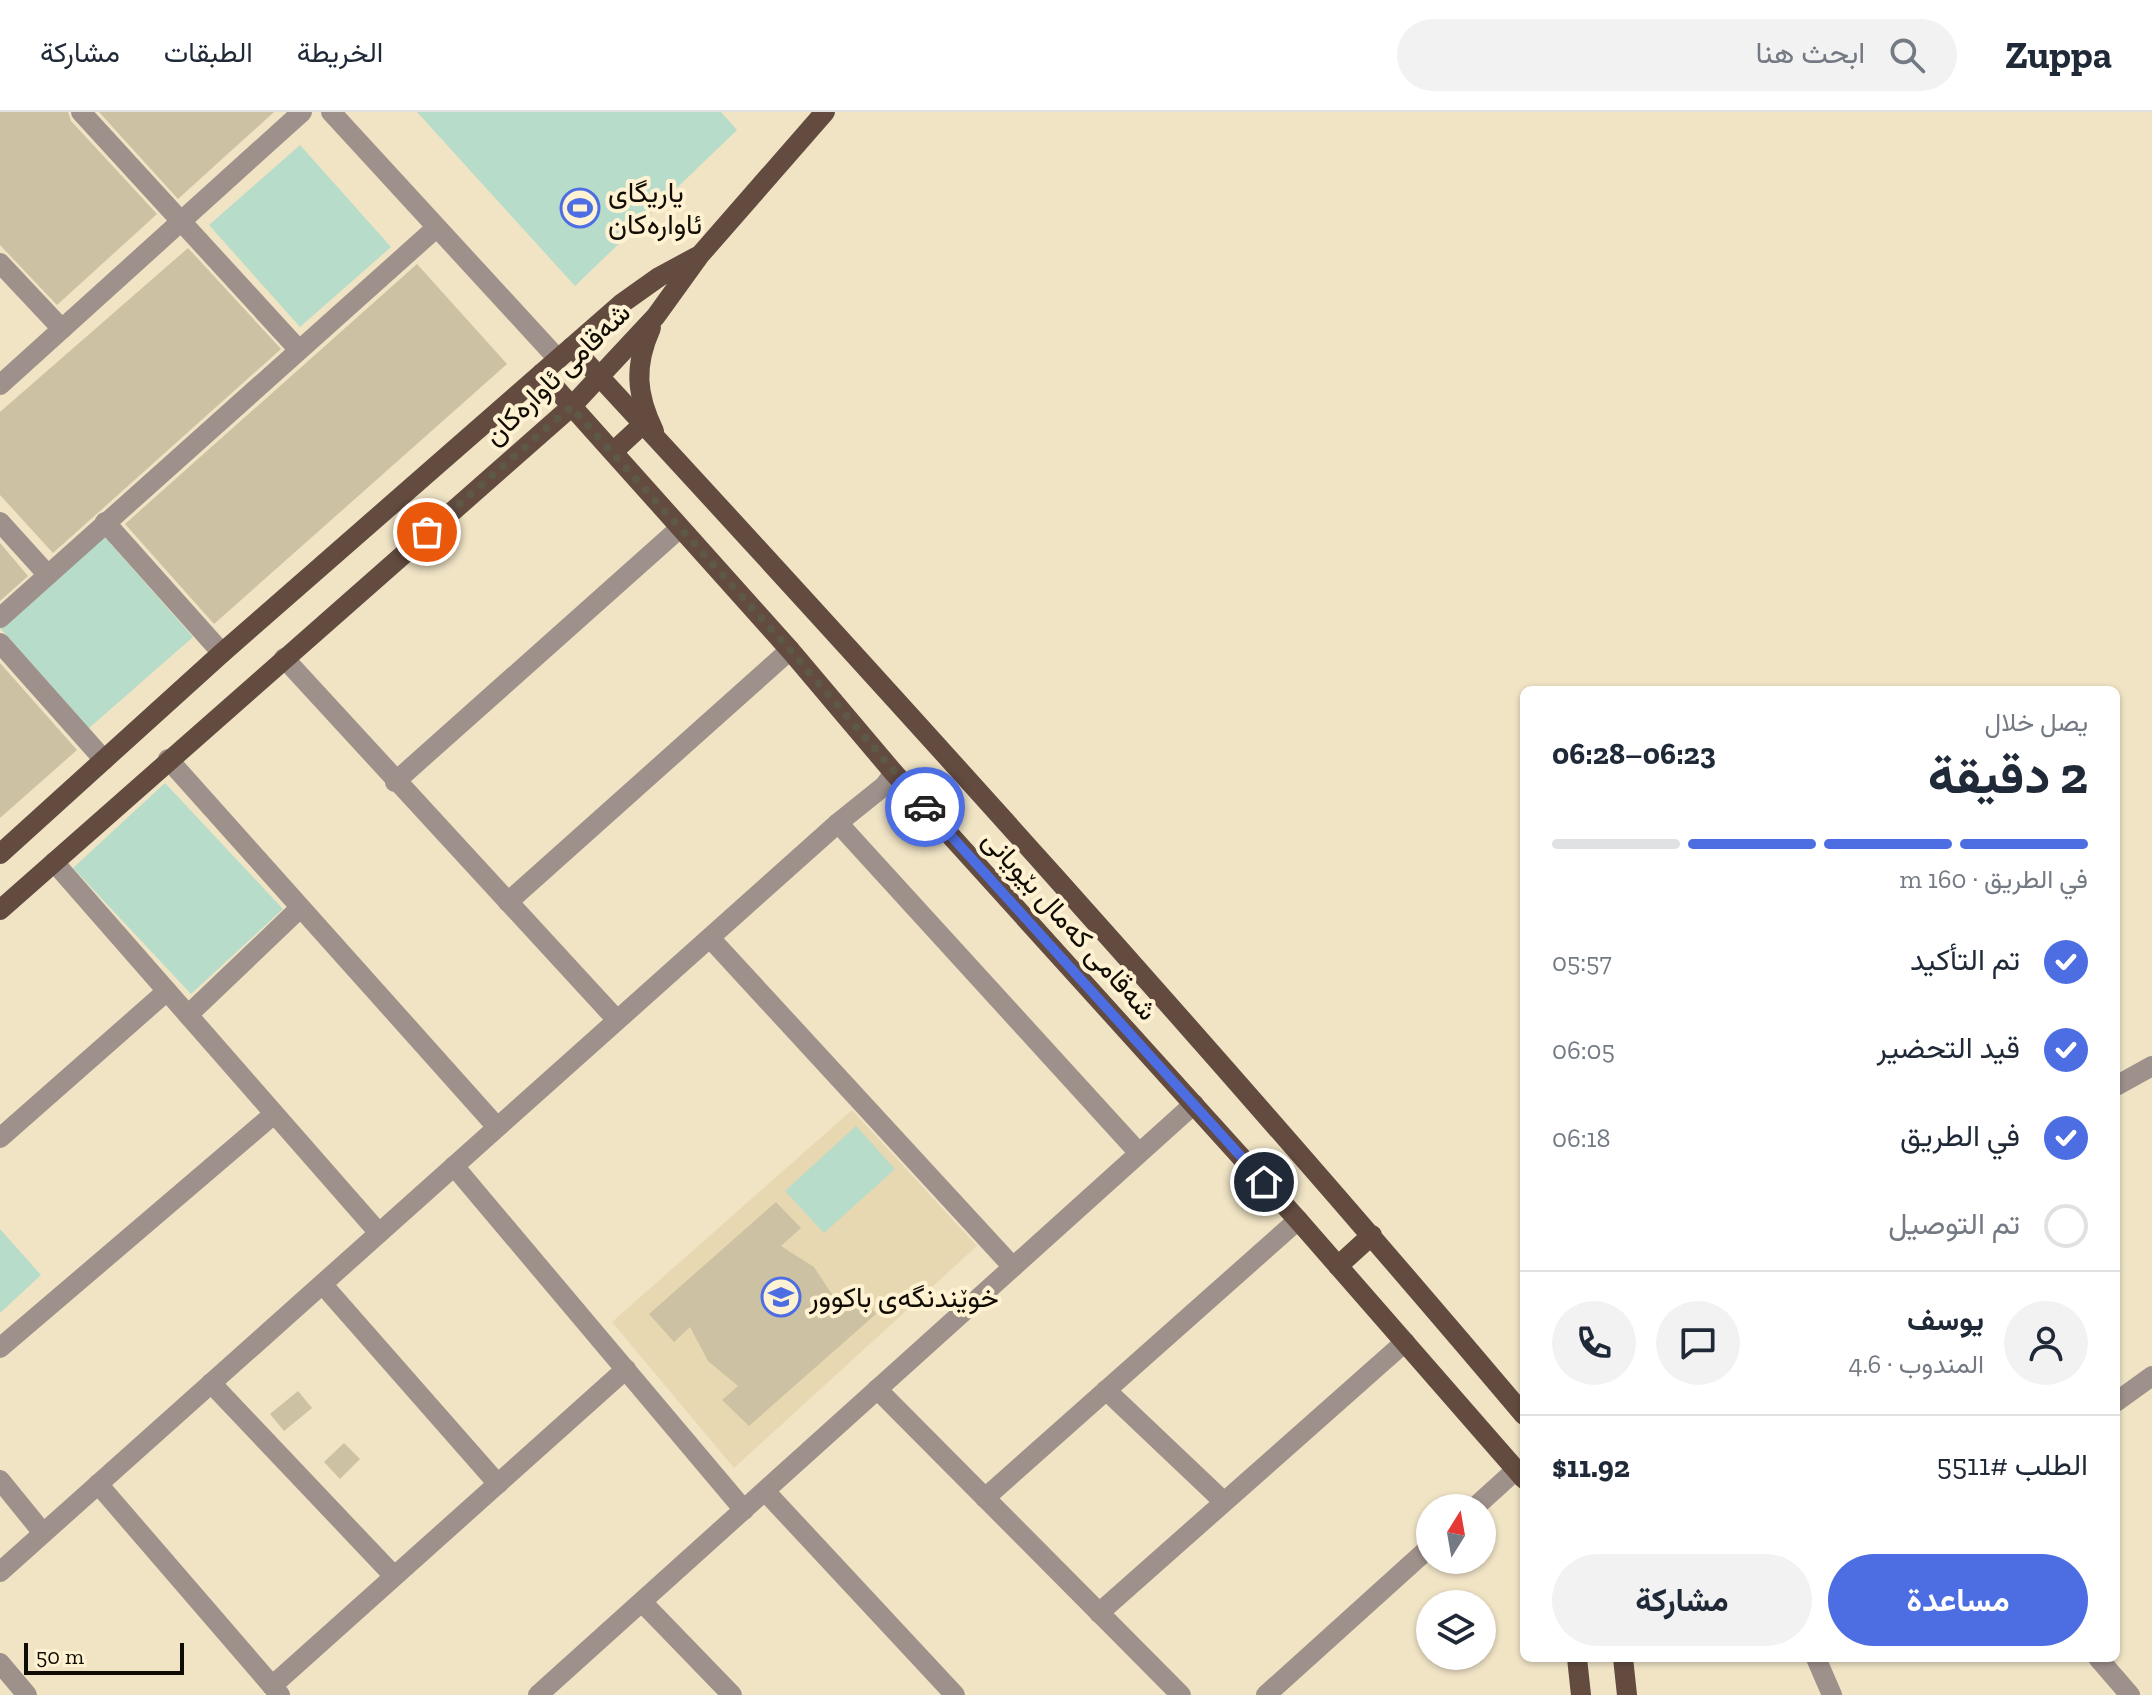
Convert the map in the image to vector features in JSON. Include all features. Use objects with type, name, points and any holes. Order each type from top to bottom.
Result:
[{"type":"main road","points":[[700,255],[825,112]]},
{"type":"main road","name":"شەقامی ئاوارەکان","points":[[0,910],[571,407],[656,316],[700,255]]},
{"type":"main road","name":"شەقامی ئاوارەکان","points":[[0,854],[222,653],[565,353],[639,290],[700,255]]},
{"type":"main road","points":[[656,316],[640,357],[637,379],[646,414],[661,445]]},
{"type":"main road","name":"شەقامی کەمال بێویانی","points":[[565,353],[600,378],[814,609],[1372,1235],[1520,1410]]},
{"type":"main road","name":"شەقامی کەمال بێویانی","points":[[542,373],[790,650],[894,773],[1298,1220],[1520,1474]]},
{"type":"main road","points":[[614,451],[642,425]]},
{"type":"main road","points":[[1338,1266],[1372,1235]]},
{"type":"main road","points":[[1577,1662],[1581,1695]]},
{"type":"main road","points":[[1623,1662],[1627,1695]]},
{"type":"street","points":[[81,112],[179,223],[299,350]]},
{"type":"street","points":[[0,385],[302,112]]},
{"type":"street","points":[[331,112],[436,228],[565,353]]},
{"type":"street","points":[[0,618],[436,228]]},
{"type":"street","points":[[0,263],[62,329]]},
{"type":"street","points":[[0,522],[47,574]]},
{"type":"street","points":[[105,522],[222,653]]},
{"type":"street","points":[[395,782],[680,528]]},
{"type":"street","points":[[0,643],[104,760]]},
{"type":"street","points":[[508,902],[790,650]]},
{"type":"street","points":[[284,658],[617,1020]]},
{"type":"street","points":[[168,759],[497,1127]]},
{"type":"street","points":[[0,1572],[324,1286],[379,1233],[838,823],[884,786],[894,773]]},
{"type":"street","points":[[838,823],[1139,1153]]},
{"type":"street","points":[[54,862],[379,1233]]},
{"type":"street","points":[[188,1015],[299,909]]},
{"type":"street","points":[[710,938],[1013,1267]]},
{"type":"street","points":[[0,1138],[167,991]]},
{"type":"street","points":[[2120,1069],[2148,1074]]},
{"type":"street","points":[[2120,1084],[2148,1074]]},
{"type":"street","points":[[538,1695],[1194,1104]]},
{"type":"street","points":[[0,1348],[274,1114]]},
{"type":"street","points":[[454,1166],[744,1510]]},
{"type":"street","points":[[985,1498],[1298,1220]]},
{"type":"street","points":[[324,1286],[498,1484]]},
{"type":"street","points":[[1099,1613],[1405,1342]]},
{"type":"street","points":[[98,1484],[276,1690],[394,1576],[626,1369]]},
{"type":"street","points":[[2120,1399],[2152,1376]]},
{"type":"street","points":[[211,1383],[394,1576]]},
{"type":"street","points":[[877,1389],[1181,1695]]},
{"type":"street","points":[[1106,1390],[1223,1501]]},
{"type":"street","points":[[1493,1494],[1520,1474]]},
{"type":"street","points":[[0,1480],[43,1533]]},
{"type":"street","points":[[765,1491],[955,1695]]},
{"type":"street","points":[[1266,1695],[1416,1560]]},
{"type":"street","points":[[642,1602],[732,1695]]},
{"type":"street","points":[[1818,1662],[1832,1695]]},
{"type":"street","points":[[2101,1662],[2130,1695]]},
{"type":"street","points":[[0,1663],[27,1695]]},
{"type":"shaded area","name":"خوێندنگەی باکوور","points":[[852,1110],[977,1246],[734,1468],[612,1322]]},
{"type":"green space","name":"یاریگای ئاوارەکان","points":[[417,112],[721,112],[737,130],[575,286]]},
{"type":"green space","points":[[300,145],[391,247],[300,327],[209,225]]},
{"type":"green space","points":[[104,536],[193,637],[89,728],[0,628]]},
{"type":"green space","points":[[165,783],[283,909],[191,994],[73,868]]},
{"type":"green space","points":[[856,1126],[895,1169],[824,1233],[785,1191]]},
{"type":"green space","points":[[0,1229],[41,1275],[0,1313]]},
{"type":"building","points":[[0,112],[68,112],[71,121],[157,214],[57,305],[0,245]]},
{"type":"building","points":[[99,112],[274,112],[178,199]]},
{"type":"building","points":[[188,248],[281,349],[53,553],[0,495],[0,412]]},
{"type":"building","points":[[417,264],[507,364],[214,624],[125,524]]},
{"type":"building","points":[[0,543],[28,576],[0,601]]},
{"type":"building","points":[[0,663],[77,750],[0,818]]},
{"type":"building","points":[[776,1202],[801,1228],[781,1246],[814,1267],[835,1299],[851,1286],[876,1314],[749,1426],[722,1400],[738,1386],[708,1361],[690,1327],[674,1342],[649,1314]]},
{"type":"building","points":[[298,1391],[312,1408],[284,1431],[270,1414]]},
{"type":"building","points":[[344,1443],[360,1459],[340,1479],[324,1462]]},
{"type":"way so far","points":[[427,532],[571,407],[614,451],[925,807]]},
{"type":"place","name":"یاریگای ئاوارەکان","points":[[580,208]]},
{"type":"place","name":"خوێندنگەی باکوور","points":[[781,1297]]},
{"type":"route","points":[[925,807],[1264,1182]]}]
